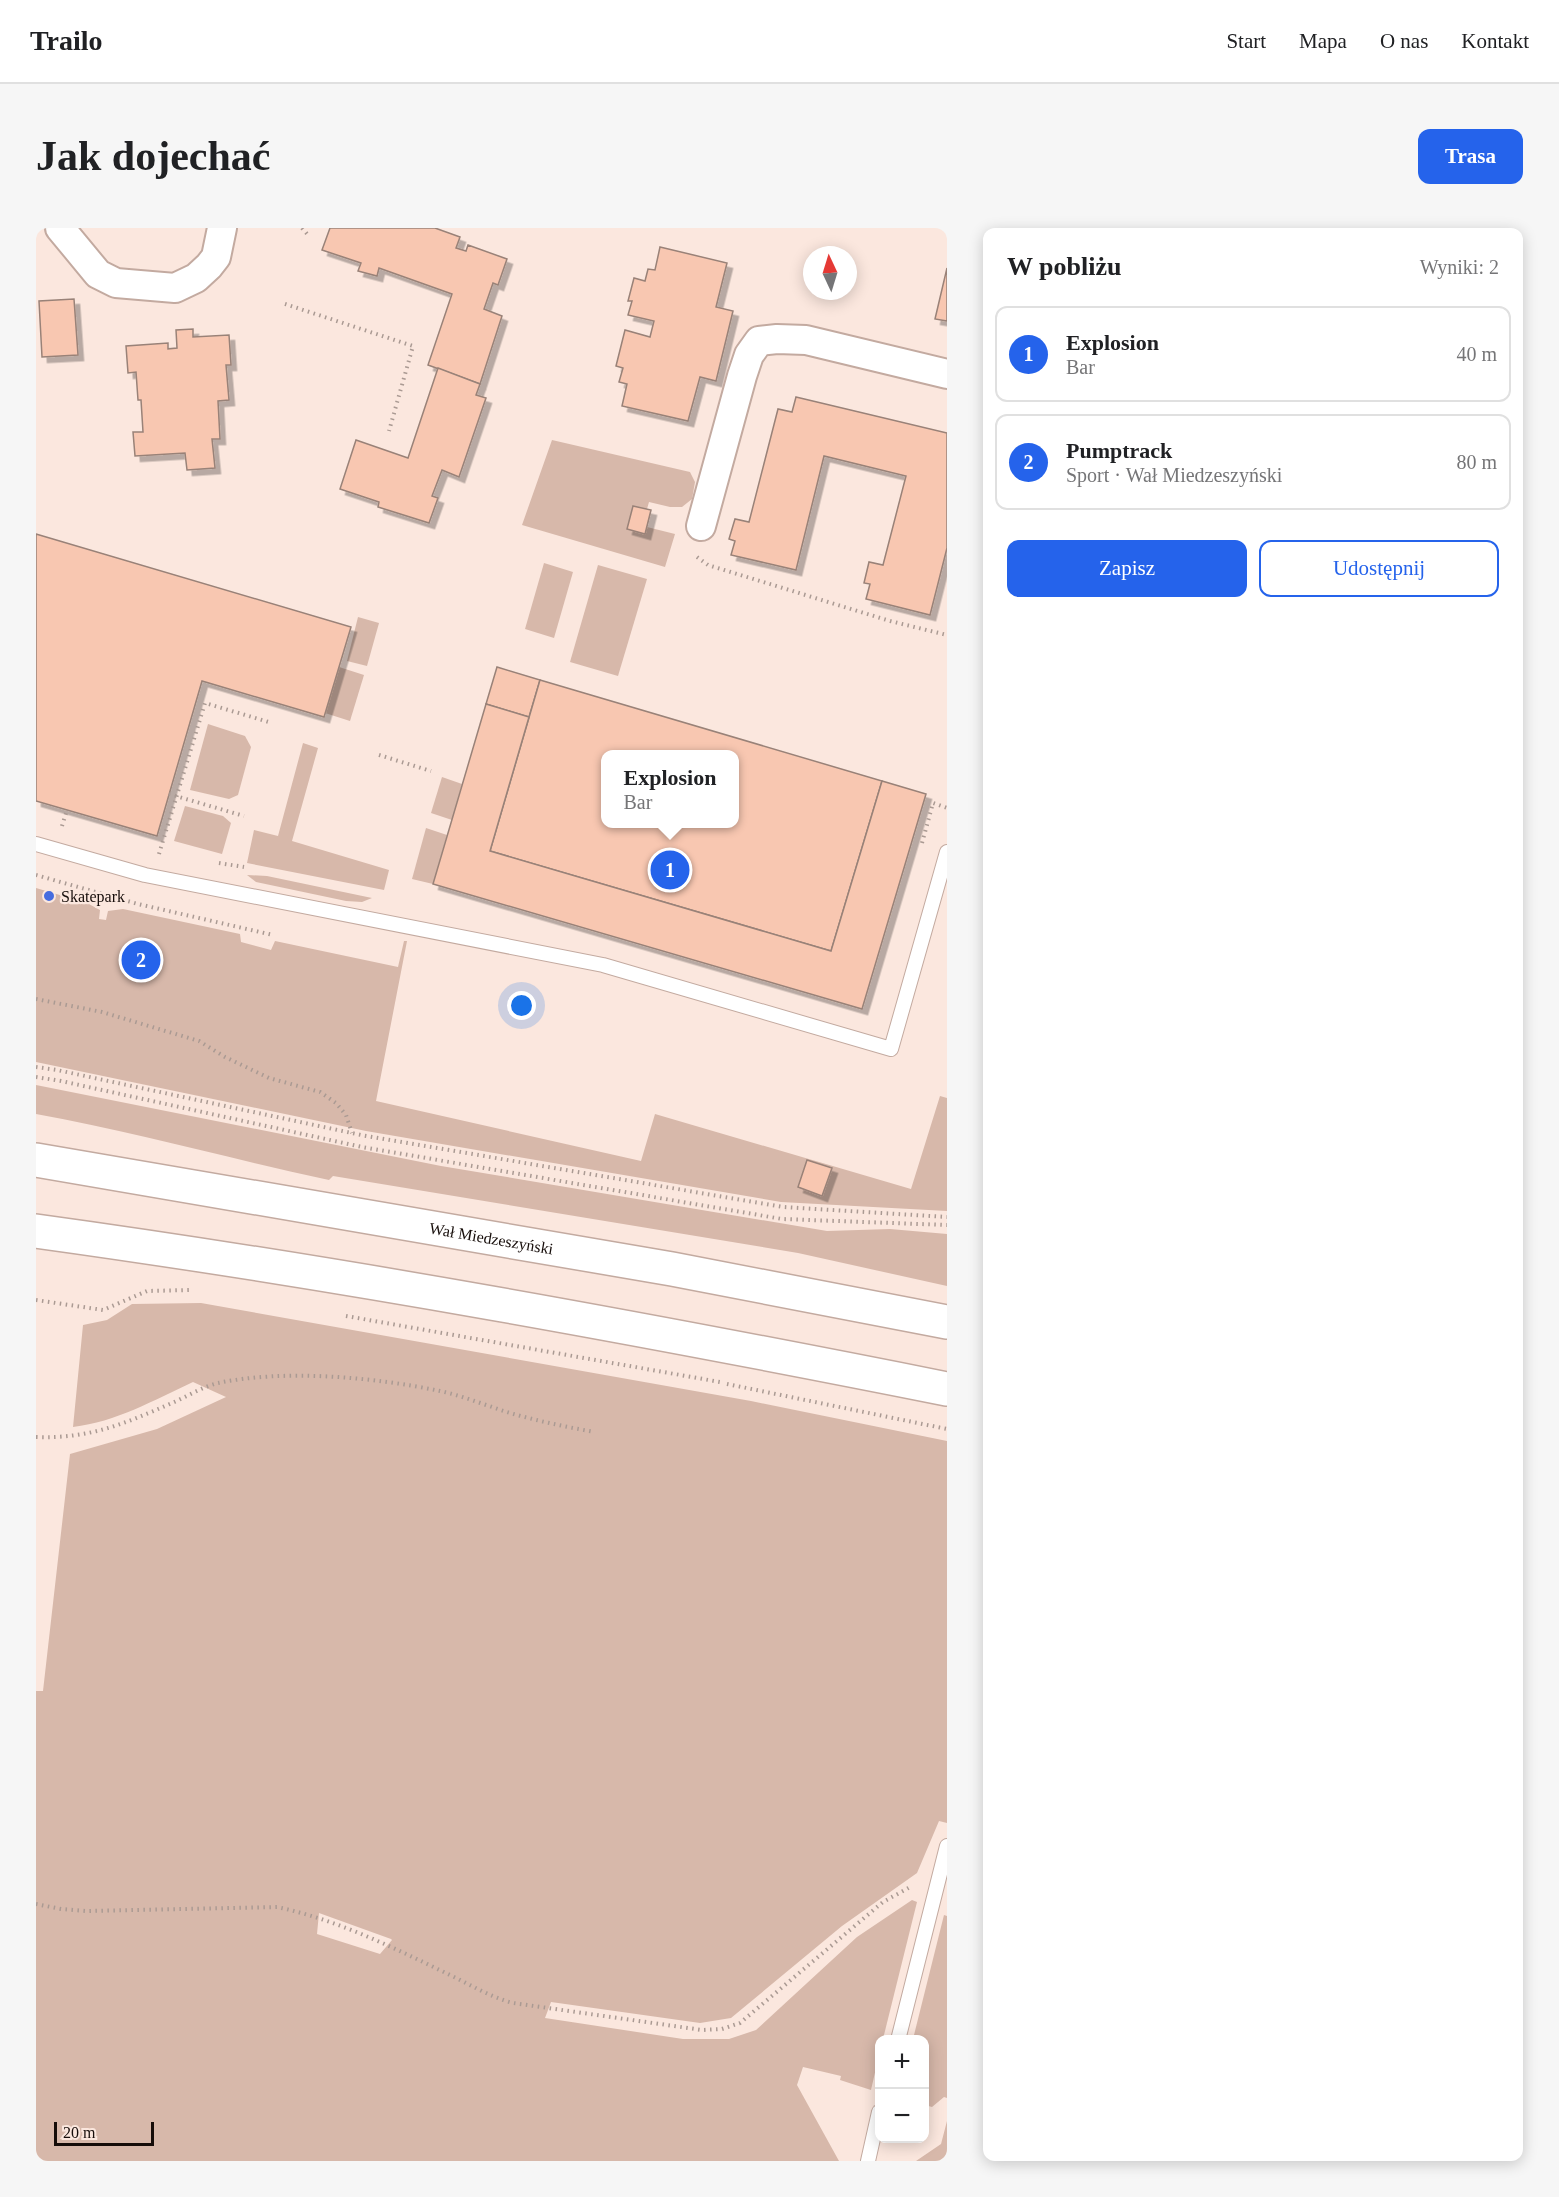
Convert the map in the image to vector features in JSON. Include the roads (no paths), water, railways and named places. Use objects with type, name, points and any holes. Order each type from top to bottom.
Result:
[{"type":"main road","name":"Wał Miedzeszyński","points":[[36,1160],[661,1267],[947,1322]]},
{"type":"main road","points":[[36,1231],[283,1268],[505,1306],[947,1389]]},
{"type":"street","points":[[60,228],[98,274],[106,280],[116,283],[175,288],[196,278],[209,266],[216,257],[222,228]]},
{"type":"street","points":[[701,526],[741,376],[749,355],[759,341],[806,340],[947,374]]},
{"type":"lane","points":[[36,844],[145,875],[603,965],[891,1049],[947,852]]},
{"type":"lane","points":[[899,2035],[947,1846]]},
{"type":"lane","points":[[868,2161],[875,2130]]},
{"type":"place","name":"Explosion","points":[[670,870]]},
{"type":"place","name":"Skatepark","points":[[49,896]]},
{"type":"place","name":"Pumptrack","points":[[141,960]]}]
